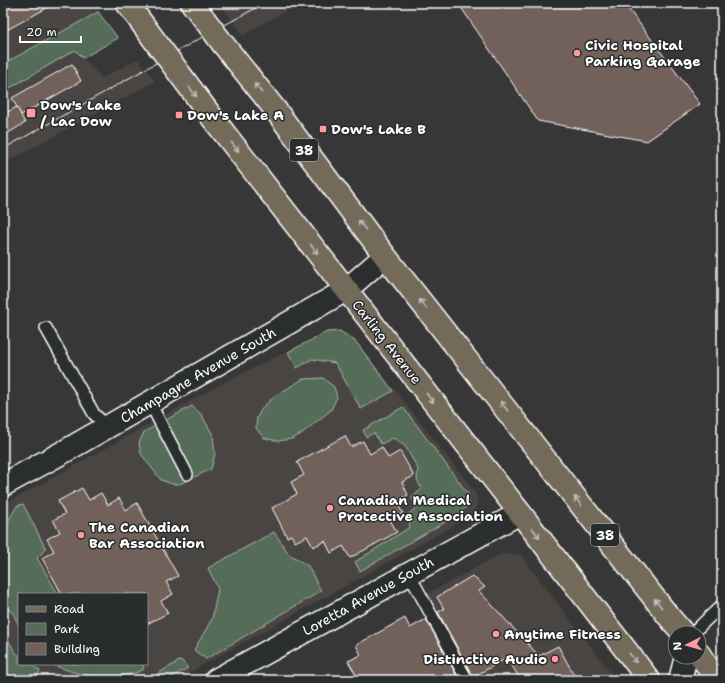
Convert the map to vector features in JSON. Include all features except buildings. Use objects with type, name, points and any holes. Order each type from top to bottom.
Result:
[{"type":"main road","name":"Carling Avenue","points":[[127,3],[211,116],[649,680]]},
{"type":"main road","name":"38","points":[[192,3],[274,108],[385,256],[676,625]]},
{"type":"main road","points":[[707,665],[717,680]]},
{"type":"street","name":"Champagne Avenue South","points":[[3,485],[108,427],[346,290],[385,256]]},
{"type":"street","name":"Loretta Avenue South","points":[[216,680],[520,513]]},
{"type":"street","points":[[680,680],[684,665]]},
{"type":"lane","points":[[46,328],[94,414],[108,427]]},
{"type":"lane","points":[[150,402],[187,474]]},
{"type":"lane","points":[[409,574],[467,680]]},
{"type":"lane","points":[[700,625],[722,604]]},
{"type":"shaded area","points":[[3,3],[94,3],[102,13],[3,69]]},
{"type":"shaded area","points":[[236,3],[299,3],[243,35],[224,10]]},
{"type":"shaded area","points":[[75,50],[102,78],[138,59],[155,81],[3,164],[3,92]]},
{"type":"shaded area","points":[[339,331],[353,337],[475,492],[478,502],[474,511],[453,526],[176,680],[3,680],[3,505],[223,383],[327,332]]},
{"type":"shaded area","points":[[501,554],[521,555],[616,680],[477,680],[427,594]]},
{"type":"green space","points":[[98,12],[118,38],[83,58],[75,50],[3,92],[3,64]]},
{"type":"green space","points":[[340,331],[356,342],[393,391],[361,409],[335,363],[312,359],[297,368],[288,352],[327,332]]},
{"type":"green space","points":[[323,378],[334,387],[337,397],[331,410],[301,434],[292,439],[278,441],[264,438],[256,428],[257,417],[263,407],[275,396],[303,379]]},
{"type":"green space","points":[[192,406],[201,414],[213,435],[215,454],[211,469],[180,484],[172,484],[161,480],[141,454],[139,443],[144,432]]},
{"type":"green space","points":[[403,407],[468,494],[469,503],[461,513],[360,571],[355,562],[410,527],[407,515],[416,508],[412,497],[422,489],[417,480],[418,469],[405,446],[393,438],[381,444],[374,433],[366,437],[363,430]]},
{"type":"green space","points":[[23,504],[46,549],[37,558],[57,593],[18,593],[18,624],[13,613],[3,605],[3,534],[4,528],[17,506]]},
{"type":"green space","points":[[274,532],[289,554],[308,566],[321,591],[206,659],[194,650],[212,619],[218,589],[208,568]]},
{"type":"green space","points":[[3,631],[15,652],[18,654],[18,665],[32,665],[40,671],[35,680],[3,680]]},
{"type":"green space","points":[[181,660],[188,668],[166,680],[147,680]]},
{"type":"green space","points":[[54,665],[144,665],[143,670],[131,674],[108,677],[85,675]]},
{"type":"tram line","points":[[3,149],[265,3]]},
{"type":"place","name":"Civic Hospital Parking Garage","points":[[577,53]]},
{"type":"place","name":"Dow's Lake / Lac Dow","points":[[31,113]]},
{"type":"place","name":"Dow's Lake A","points":[[179,115]]},
{"type":"place","name":"Dow's Lake B","points":[[323,129]]},
{"type":"place","name":"Canadian Medical Protective Association","points":[[330,508]]},
{"type":"place","name":"The Canadian Bar Association","points":[[81,535]]},
{"type":"place","name":"Anytime Fitness","points":[[496,634]]},
{"type":"place","name":"Distinctive Audio","points":[[555,659]]}]
